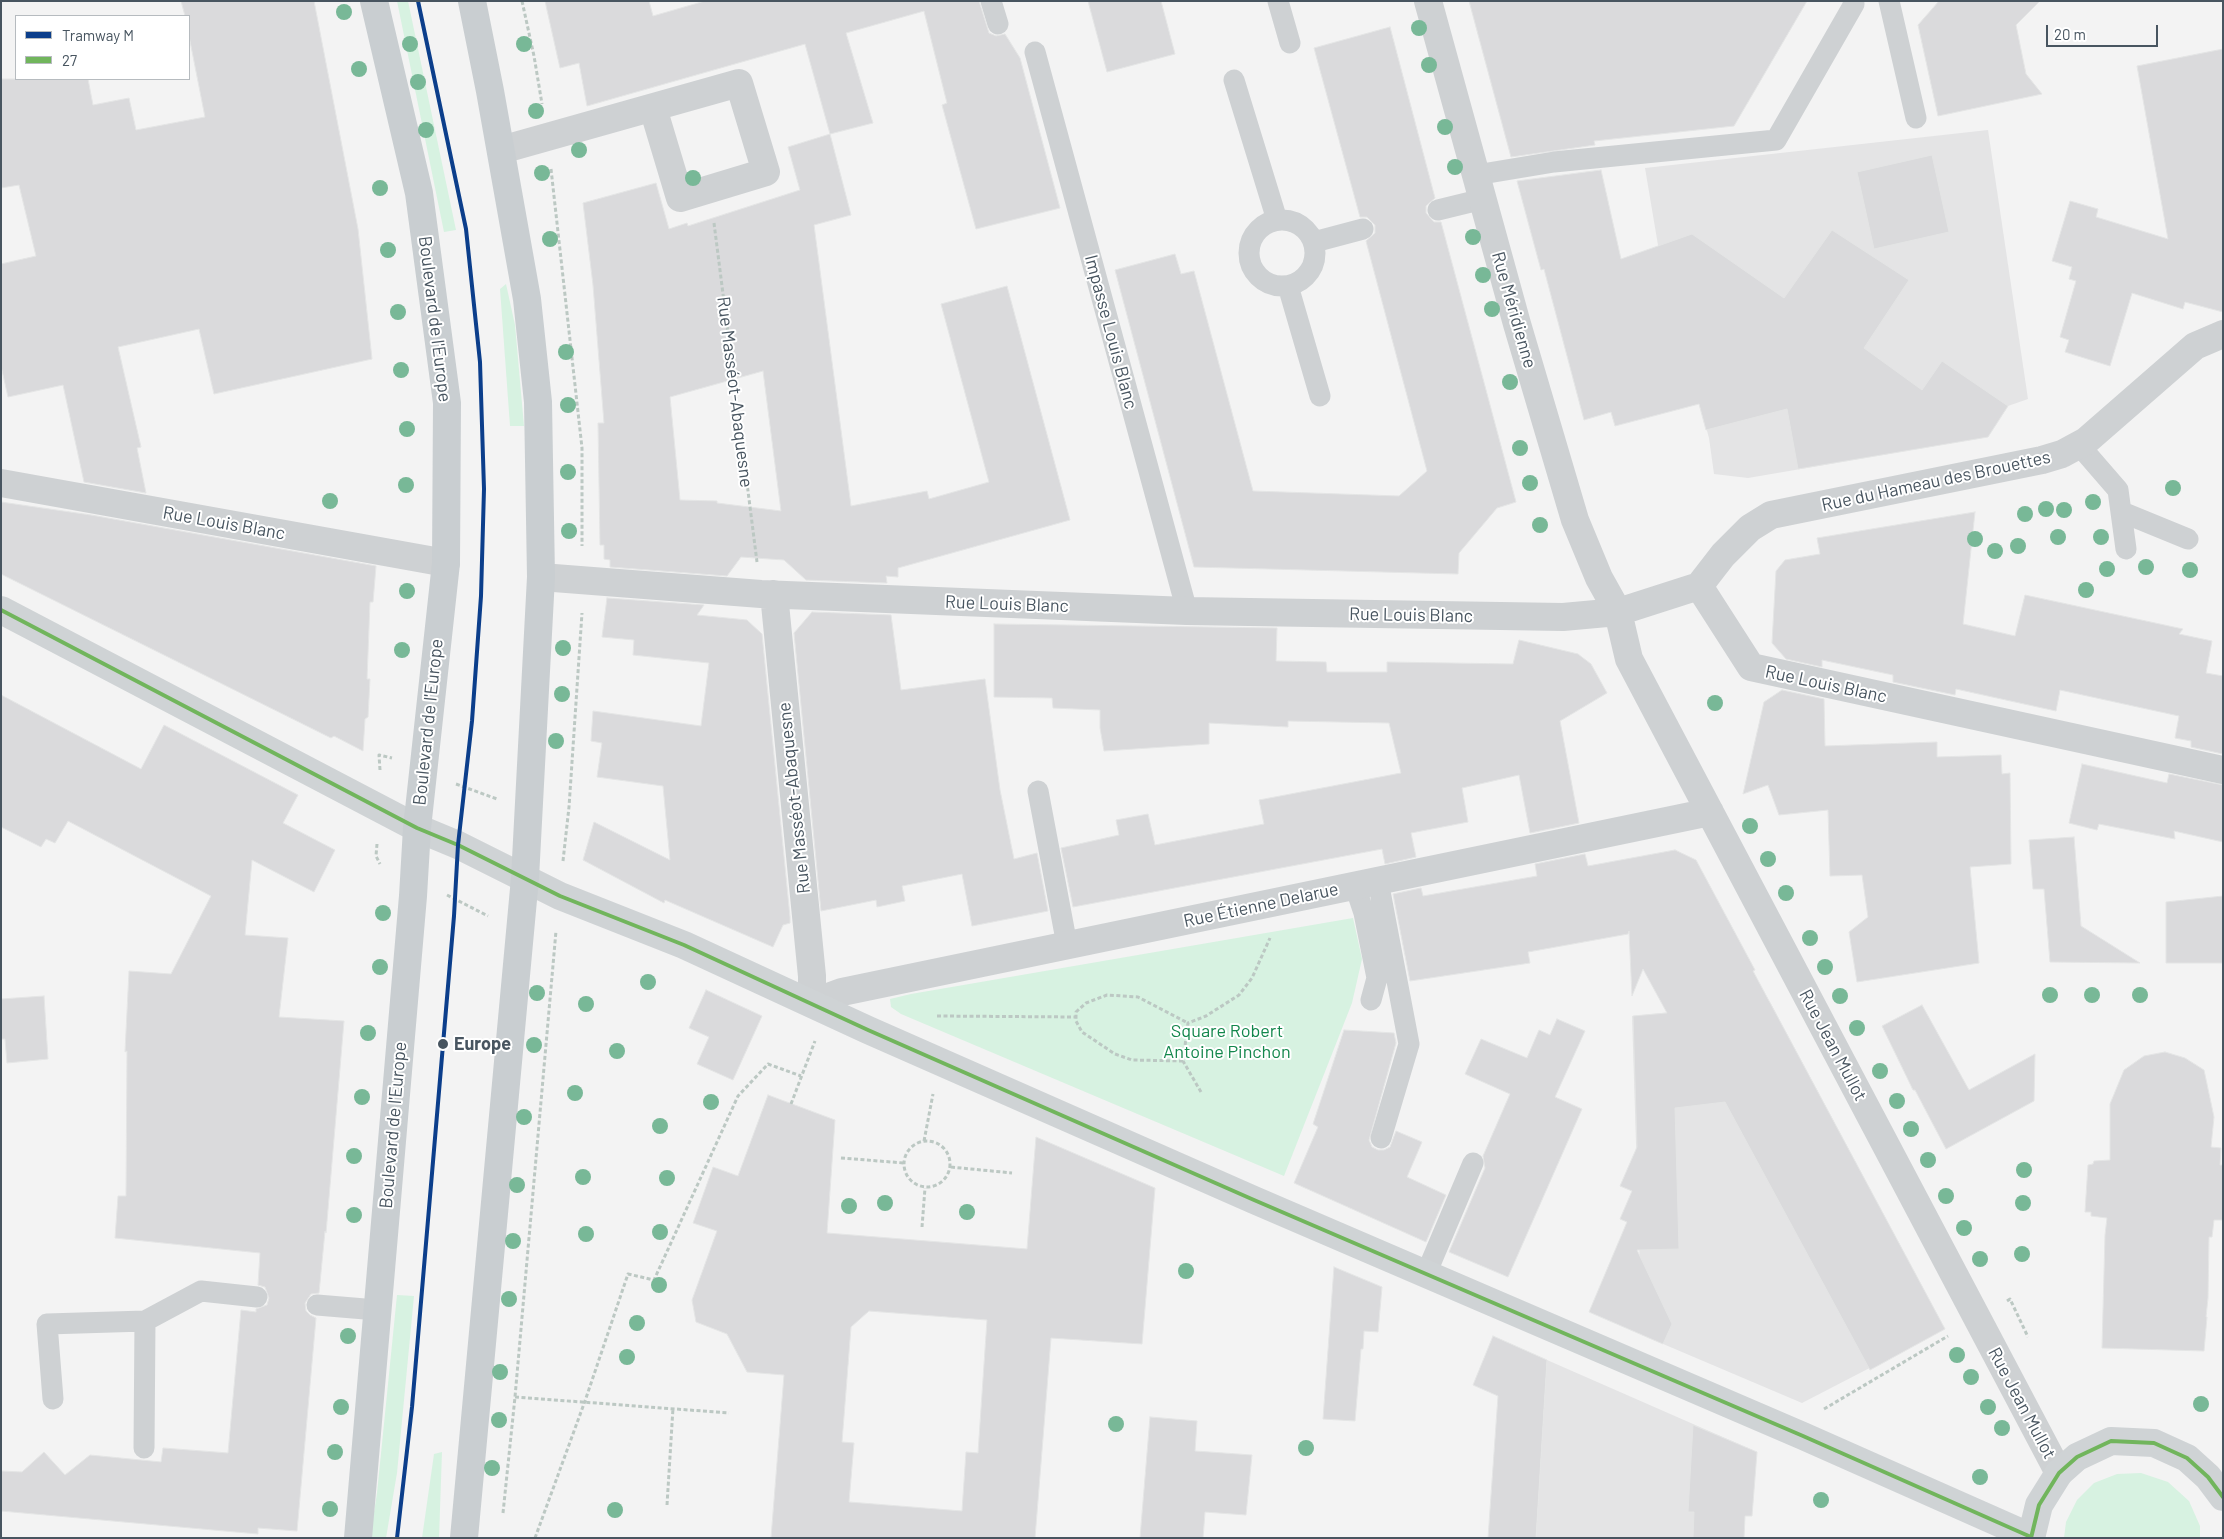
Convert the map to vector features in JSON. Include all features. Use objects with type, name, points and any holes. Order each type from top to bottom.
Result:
[{"type":"main road","name":"Boulevard de l'Europe","points":[[358,1538],[414,881],[416,828],[446,563],[447,403],[419,192],[374,1]]},
{"type":"main road","points":[[464,1538],[525,878],[541,577],[537,393],[528,299],[472,1]]},
{"type":"street","name":"Rue Méridienne","points":[[1428,1],[1517,324],[1575,520],[1599,578],[1618,612]]},
{"type":"street","points":[[501,150],[739,83],[766,172],[680,198],[653,108]]},
{"type":"street","name":"Rue du Hameau des Brouettes","points":[[1699,586],[1723,555],[1750,528],[1772,516],[2042,460],[2062,454],[2086,441],[2180,357],[2207,340],[2223,334]]},
{"type":"street","name":"Rue Louis Blanc","points":[[1,483],[446,563]]},
{"type":"street","name":"Rue Louis Blanc","points":[[541,577],[767,594],[1187,612],[1563,617],[1618,612],[1699,586],[1751,668],[2223,770]]},
{"type":"street","name":"Rue Masséot-Abaquesne","points":[[767,594],[812,976],[812,1003]]},
{"type":"street","points":[[1,610],[416,828],[458,845],[560,896],[684,945],[868,1030],[1426,1274],[1785,1428],[2031,1537],[2039,1505],[2058,1473],[2077,1457],[2111,1441],[2154,1442],[2187,1458],[2208,1477],[2223,1497]]},
{"type":"street","name":"Rue Jean Mullot","points":[[1618,612],[1629,659],[2058,1473]]},
{"type":"street","name":"Rue Étienne Delarue","points":[[812,1003],[842,992],[1710,812]]},
{"type":"lane","points":[[991,1],[998,24]]},
{"type":"lane","points":[[1278,1],[1290,43]]},
{"type":"lane","points":[[1438,210],[1479,187],[1554,162],[1776,140],[1854,4],[1853,1]]},
{"type":"lane","points":[[1889,1],[1916,118]]},
{"type":"lane","name":"Impasse Louis Blanc","points":[[1035,52],[1187,612]]},
{"type":"lane","points":[[1234,80],[1277,220]]},
{"type":"lane","points":[[1277,220],[1289,220],[1308,232],[1314,242],[1316,253],[1314,264],[1300,282],[1288,286],[1278,286],[1268,283],[1253,268],[1250,248],[1253,238],[1268,223],[1277,220]]},
{"type":"lane","points":[[1314,242],[1363,229]]},
{"type":"lane","points":[[1288,286],[1320,396]]},
{"type":"lane","points":[[2079,445],[2118,490],[2126,549]]},
{"type":"lane","points":[[2122,512],[2188,539]]},
{"type":"lane","points":[[1038,791],[1067,946]]},
{"type":"lane","points":[[1367,883],[1364,913],[1377,978],[1371,1000]]},
{"type":"lane","points":[[1367,883],[1409,1044],[1381,1138]]},
{"type":"lane","points":[[1426,1274],[1473,1163]]},
{"type":"lane","points":[[53,1399],[47,1324],[145,1321],[201,1291],[257,1297]]},
{"type":"lane","points":[[318,1304],[377,1310]]},
{"type":"lane","points":[[144,1448],[145,1321]]},
{"type":"path","name":"Rue Masséot-Abaquesne","points":[[710,189],[767,594]]},
{"type":"path","points":[[380,769],[379,755],[397,760],[528,811]]},
{"type":"path","points":[[414,881],[456,899],[472,910],[519,929]]},
{"type":"path","points":[[502,1520],[515,1397],[556,928]]},
{"type":"path","points":[[1183,1061],[1132,1060],[1115,1054],[1082,1032],[1076,1012],[1086,1003],[1107,995],[1138,997],[1188,1023],[1206,1016],[1239,995],[1252,978],[1273,931]]},
{"type":"path","points":[[937,1016],[1076,1017]]},
{"type":"path","points":[[1188,1023],[1183,1061],[1201,1092]]},
{"type":"path","points":[[791,1104],[814,1042]]},
{"type":"path","points":[[535,1538],[585,1401],[628,1274],[654,1280],[738,1096],[768,1064],[801,1076]]},
{"type":"path","points":[[924,1141],[934,1094]]},
{"type":"path","points":[[924,1141],[937,1143],[945,1148],[949,1155],[951,1167],[945,1180],[937,1186],[925,1188],[918,1186],[910,1180],[905,1173],[904,1163],[906,1154],[911,1147],[924,1141]]},
{"type":"path","points":[[841,1158],[904,1163]]},
{"type":"path","points":[[951,1167],[1012,1173]]},
{"type":"path","points":[[922,1227],[925,1188]]},
{"type":"path","points":[[1822,1411],[1953,1333]]},
{"type":"path","points":[[515,1397],[729,1413]]},
{"type":"path","points":[[667,1505],[673,1408]]},
{"type":"shaded area","points":[[1988,130],[2028,399],[2008,406],[1988,437],[1748,478],[1714,474],[1709,438],[1660,257],[1645,168]]},
{"type":"shaded area","points":[[1770,1002],[1945,1329],[1802,1403],[1642,1335],[1632,1016]]},
{"type":"shaded area","points":[[1547,1360],[1757,1452],[1752,1516],[1745,1516],[1744,1538],[1536,1538]]},
{"type":"green space","points":[[397,1],[408,1],[456,230],[444,232]]},
{"type":"green space","points":[[506,284],[515,325],[524,426],[510,426],[500,289]]},
{"type":"green space","name":"Square Robert Antoine Pinchon","points":[[1353,918],[1362,959],[1352,1003],[1284,1176],[901,1014],[891,1007],[890,999],[911,994]]},
{"type":"green space","points":[[397,1295],[414,1296],[397,1473],[386,1538],[370,1538],[377,1493]]},
{"type":"green space","points":[[442,1452],[439,1538],[422,1538],[434,1454]]},
{"type":"green space","points":[[2141,1473],[2168,1482],[2189,1501],[2200,1526],[2200,1538],[2064,1538],[2066,1522],[2077,1500],[2094,1483],[2117,1474]]},
{"type":"building","points":[[181,1],[314,1],[358,229],[372,359],[214,394],[199,329],[118,347],[141,447],[137,448],[146,493],[84,482],[63,385],[8,397],[1,366],[1,264],[36,256],[19,185],[1,188],[1,79],[88,80],[93,105],[129,98],[136,130],[205,117],[190,41],[190,15],[185,15]]},
{"type":"building","points":[[545,1],[649,1],[653,16],[705,1],[979,1],[989,33],[996,36],[1005,34],[1020,58],[1060,208],[976,229],[942,105],[947,103],[924,11],[846,33],[873,123],[830,134],[805,44],[587,106],[579,63],[560,68]]},
{"type":"building","points":[[1088,1],[1161,1],[1175,54],[1107,72]]},
{"type":"building","points":[[1469,1],[1807,1],[1734,126],[1594,141],[1595,145],[1511,157]]},
{"type":"building","points":[[1939,1],[2040,1],[2016,25],[2026,74],[2042,94],[1938,116],[1918,25]]},
{"type":"building","points":[[1390,27],[1435,198],[1426,206],[1426,213],[1434,222],[1441,222],[1516,502],[1497,508],[1459,553],[1458,574],[1194,567],[1115,270],[1175,254],[1181,274],[1194,271],[1253,491],[1399,496],[1427,471],[1366,241],[1375,233],[1375,225],[1367,217],[1360,217],[1314,48]]},
{"type":"building","points":[[2223,49],[2223,312],[2185,302],[2183,309],[2132,293],[2110,366],[2065,352],[2069,340],[2060,337],[2076,281],[2069,279],[2072,267],[2052,261],[2070,201],[2098,209],[2096,217],[2168,239],[2137,66]]},
{"type":"building","points":[[830,134],[851,215],[814,225],[851,506],[927,491],[929,499],[989,482],[941,304],[1007,286],[1070,520],[898,568],[898,577],[886,576],[887,583],[806,580],[784,560],[741,557],[727,576],[610,567],[610,560],[604,559],[604,545],[600,545],[598,423],[604,423],[593,285],[583,203],[656,183],[669,229],[687,223],[688,226],[800,190],[788,147]],"holes":[[[763,371],[781,511],[717,503],[717,501],[680,500],[670,397]]]},
{"type":"building","points":[[1932,155],[1949,232],[1874,249],[1857,172]]},
{"type":"building","points":[[1601,170],[1621,259],[1692,234],[1784,298],[1832,230],[1909,280],[1864,348],[1922,390],[1942,361],[2008,406],[1988,437],[1798,469],[1787,409],[1706,430],[1699,404],[1615,426],[1611,412],[1584,420],[1544,269],[1541,270],[1517,181]]},
{"type":"building","points":[[1,502],[91,515],[376,566],[373,602],[370,602],[367,679],[370,679],[368,717],[365,719],[363,751],[334,736],[331,738],[1,574]]},
{"type":"building","points":[[1975,512],[1963,624],[2015,636],[2025,595],[2183,629],[2179,634],[2212,641],[2206,673],[2223,676],[2223,754],[2191,747],[2191,741],[2175,738],[2179,716],[2060,690],[2056,711],[1956,689],[1955,695],[1893,682],[1893,675],[1822,660],[1822,667],[1786,659],[1772,643],[1776,571],[1785,560],[1820,554],[1817,538]]},
{"type":"building","points":[[607,598],[704,605],[697,615],[747,620],[762,634],[790,917],[790,923],[783,925],[773,947],[665,900],[664,903],[583,860],[594,822],[670,860],[663,786],[597,777],[602,743],[591,741],[593,711],[701,726],[709,663],[633,655],[634,640],[602,637]]},
{"type":"building","points":[[812,612],[891,615],[901,690],[985,679],[1000,790],[1014,859],[1037,853],[1048,911],[972,926],[962,874],[902,886],[905,901],[877,907],[876,900],[821,911],[794,633]]},
{"type":"building","points":[[994,624],[1277,628],[1276,661],[1326,662],[1327,672],[1387,672],[1387,662],[1513,664],[1519,640],[1578,654],[1591,664],[1607,693],[1560,721],[1579,823],[1530,833],[1519,775],[1462,788],[1468,822],[1411,833],[1416,857],[1385,864],[1382,849],[1073,907],[1061,848],[1119,835],[1116,820],[1148,814],[1155,845],[1264,824],[1259,800],[1401,773],[1389,723],[1288,721],[1288,727],[1209,723],[1209,744],[1104,751],[1100,728],[1100,710],[1053,708],[1052,698],[994,697]]},
{"type":"building","points":[[1782,690],[1824,699],[1825,746],[1937,742],[1937,757],[2001,755],[2002,774],[2010,773],[2011,864],[1970,867],[1979,963],[1857,982],[1849,932],[1868,917],[1862,875],[1830,876],[1828,810],[1779,815],[1768,785],[1743,794],[1764,702]]},
{"type":"building","points":[[1,695],[141,769],[164,725],[298,795],[283,823],[335,850],[314,892],[252,860],[245,935],[288,938],[279,1017],[344,1021],[319,1293],[311,1294],[305,1303],[306,1311],[316,1318],[297,1531],[258,1528],[258,1534],[1,1511],[1,1471],[22,1472],[44,1452],[65,1475],[90,1455],[161,1462],[163,1448],[228,1453],[241,1310],[256,1312],[256,1309],[267,1305],[269,1298],[265,1287],[258,1285],[260,1253],[115,1238],[118,1196],[126,1196],[127,1051],[125,1052],[129,971],[171,974],[211,896],[68,821],[55,843],[46,839],[41,847],[1,827]]},
{"type":"building","points":[[2082,764],[2167,783],[2169,774],[2223,785],[2223,842],[2174,831],[2175,839],[2099,824],[2097,830],[2069,823]]},
{"type":"building","points":[[2074,837],[2081,926],[2140,963],[2050,962],[2044,889],[2033,889],[2029,840]]},
{"type":"building","points":[[1675,850],[1696,860],[1755,970],[1753,971],[1945,1329],[1870,1370],[1725,1102],[1675,1108],[1679,1249],[1637,1250],[1672,1324],[1663,1344],[1589,1312],[1627,1222],[1620,1219],[1632,1191],[1620,1186],[1637,1147],[1633,1016],[1667,1013],[1643,969],[1632,996],[1629,931],[1628,934],[1528,952],[1530,963],[1410,981],[1393,894],[1421,888],[1423,896],[1537,876],[1535,864],[1585,854],[1588,866]]},
{"type":"building","points":[[2223,896],[2223,963],[2166,963],[2166,902]]},
{"type":"building","points":[[706,990],[762,1016],[733,1080],[697,1064],[709,1037],[689,1028]]},
{"type":"building","points":[[44,996],[48,1059],[7,1063],[5,1039],[1,1039],[1,999]]},
{"type":"building","points":[[1922,1005],[1969,1090],[2035,1054],[2034,1101],[1946,1149],[1915,1090],[1913,1090],[1882,1026]]},
{"type":"building","points":[[1557,1019],[1585,1031],[1555,1097],[1582,1109],[1508,1277],[1449,1252],[1485,1168],[1483,1156],[1510,1094],[1465,1074],[1481,1039],[1527,1058],[1539,1030],[1550,1035]]},
{"type":"building","points":[[1344,1030],[1394,1033],[1396,1043],[1369,1140],[1372,1147],[1384,1150],[1390,1147],[1396,1131],[1422,1142],[1407,1177],[1446,1195],[1426,1242],[1294,1183],[1318,1127],[1313,1124]]},
{"type":"building","points":[[2165,1052],[2185,1058],[2204,1070],[2214,1117],[2211,1147],[2221,1148],[2220,1165],[2223,1165],[2223,1220],[2214,1220],[2212,1237],[2209,1237],[2208,1298],[2204,1351],[2102,1348],[2107,1218],[2091,1216],[2091,1212],[2085,1212],[2088,1165],[2093,1164],[2094,1161],[2110,1160],[2110,1104],[2124,1070],[2144,1056]]},
{"type":"building","points":[[768,1095],[835,1120],[827,1233],[1027,1249],[1036,1137],[1155,1188],[1142,1344],[1051,1338],[1035,1538],[771,1538],[784,1375],[747,1372],[727,1334],[696,1322],[692,1300],[717,1231],[693,1223],[713,1167],[738,1176]],"holes":[[[869,1311],[987,1320],[978,1453],[966,1452],[962,1511],[849,1502],[854,1443],[842,1442],[851,1327]]]},
{"type":"building","points":[[1334,1267],[1382,1287],[1378,1332],[1364,1331],[1355,1421],[1323,1419]]},
{"type":"building","points":[[1493,1336],[1547,1360],[1536,1538],[1488,1538],[1498,1396],[1473,1385]]},
{"type":"building","points":[[1150,1417],[1197,1421],[1195,1451],[1252,1455],[1246,1515],[1205,1512],[1203,1538],[1140,1538]]},
{"type":"building","points":[[1693,1425],[1757,1452],[1752,1516],[1745,1516],[1744,1538],[1693,1538],[1694,1512],[1688,1512]]},
{"type":"tram line","name":"M","points":[[397,1538],[412,1407],[454,916],[458,845],[472,721],[481,596],[484,489],[480,362],[466,229],[418,1]]},
{"type":"transit line","name":"27","points":[[1,610],[417,828],[458,845],[560,896],[684,945],[868,1030],[1254,1200],[1803,1436],[2031,1537]]},
{"type":"transit line","name":"27","points":[[2031,1538],[2039,1505],[2059,1473],[2077,1457],[2111,1441],[2154,1443],[2187,1458],[2208,1477],[2223,1497]]},
{"type":"place","name":"Europe","points":[[443,1044]]}]
